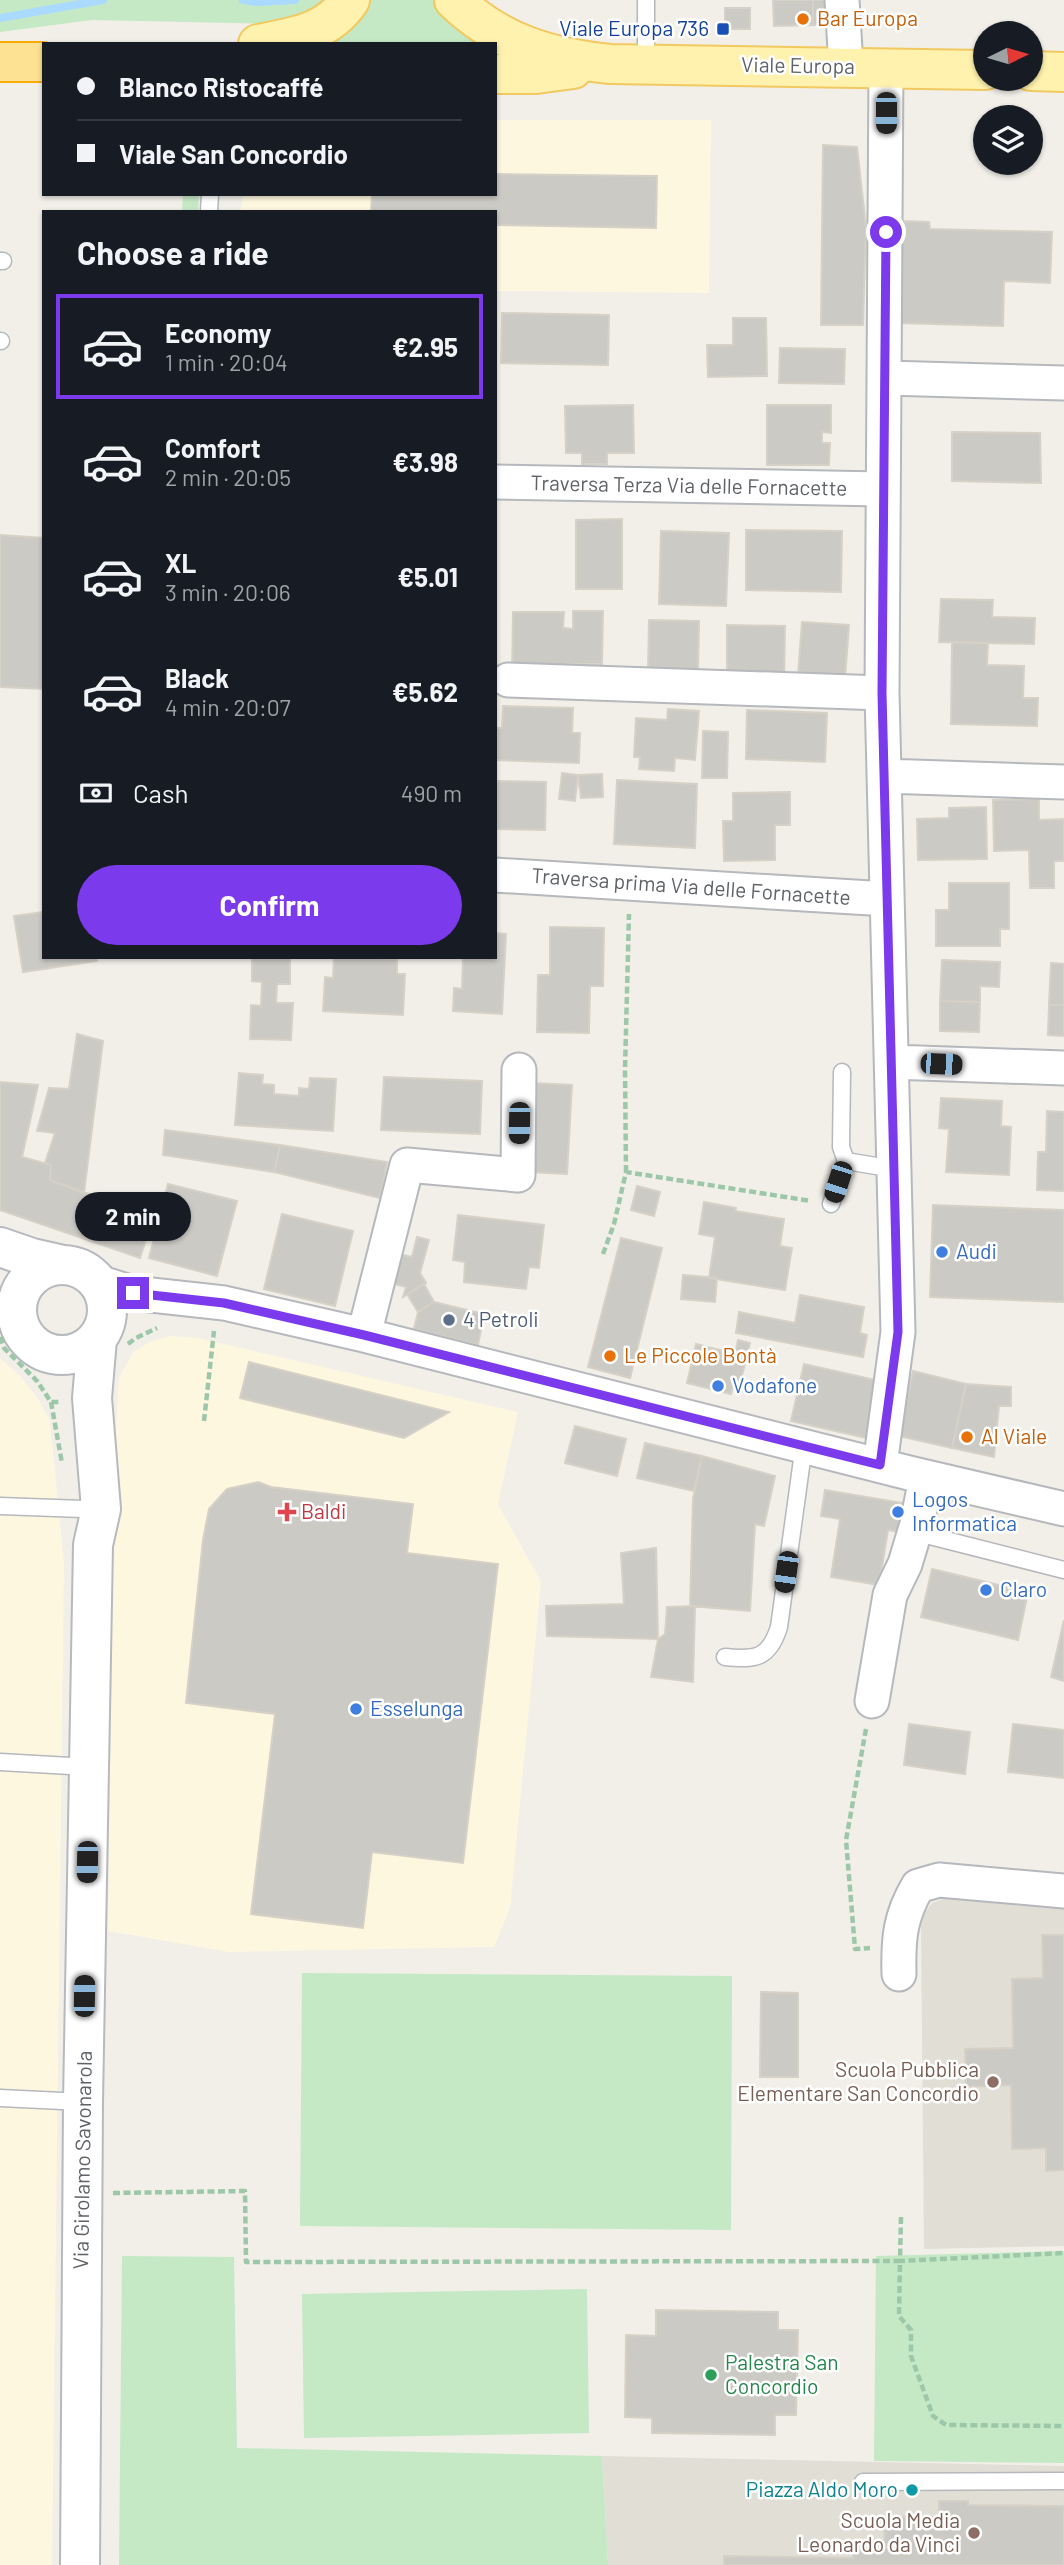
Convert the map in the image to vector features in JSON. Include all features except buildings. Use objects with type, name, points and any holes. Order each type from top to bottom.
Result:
[{"type":"highway","points":[[0,62],[42,62]]},
{"type":"main road","points":[[266,42],[320,29],[338,16],[350,0]]},
{"type":"main road","name":"Viale Europa","points":[[454,0],[477,18],[523,46],[568,60],[628,65],[973,70]]},
{"type":"main road","points":[[0,78],[42,62]]},
{"type":"main road","name":"Viale Europa","points":[[497,74],[536,74],[628,65]]},
{"type":"main road","points":[[1043,71],[1064,72]]},
{"type":"street","points":[[842,0],[846,66]]},
{"type":"street","points":[[880,1465],[898,1332],[882,693],[886,67]]},
{"type":"street","points":[[886,378],[1064,383]]},
{"type":"street","name":"Traversa Terza Via delle Fornacette","points":[[497,482],[882,489]]},
{"type":"street","points":[[508,680],[882,693]]},
{"type":"street","points":[[884,776],[1064,782]]},
{"type":"street","name":"Traversa prima Via delle Fornacette","points":[[497,875],[887,899]]},
{"type":"street","points":[[892,1062],[1064,1068]]},
{"type":"street","points":[[364,1335],[407,1165],[518,1175],[520,1070]]},
{"type":"street","points":[[0,1247],[32,1258],[77,1267],[88,1273],[98,1282],[104,1293],[109,1345],[57,1355],[36,1347],[28,1339],[19,1321],[9,1323]]},
{"type":"street","points":[[9,1323],[29,1280],[51,1266],[64,1265]]},
{"type":"street","points":[[0,1268],[8,1276],[9,1323]]},
{"type":"street","points":[[98,1282],[133,1293],[224,1303],[364,1335],[926,1478],[1064,1509]]},
{"type":"street","name":"Via Girolamo Savonarola","points":[[81,1521],[101,1509],[92,1398],[109,1345]]},
{"type":"street","name":"Via Girolamo Savonarola","points":[[57,1355],[61,1401],[81,1521],[89,1767],[83,2102],[80,2565]]},
{"type":"street","points":[[872,1701],[891,1595],[905,1564],[917,1524],[926,1478]]},
{"type":"street","points":[[899,1960],[906,1906],[918,1886],[939,1880],[1064,1891]]},
{"type":"lane","points":[[628,65],[646,0]]},
{"type":"lane","points":[[831,1204],[846,1161],[841,1147],[842,1072]]},
{"type":"lane","points":[[846,1161],[894,1169]]},
{"type":"lane","points":[[725,1657],[757,1657],[767,1651],[775,1641],[804,1445]]},
{"type":"lane","points":[[0,1506],[81,1521]]},
{"type":"lane","points":[[917,1524],[926,1535],[1064,1570]]},
{"type":"lane","points":[[0,1762],[89,1767]]},
{"type":"lane","points":[[0,2098],[83,2102]]},
{"type":"lane","points":[[863,2483],[1064,2481]]},
{"type":"path","points":[[603,1254],[614,1224],[626,1172],[625,1069],[630,883]]},
{"type":"path","points":[[626,1172],[831,1204]]},
{"type":"path","points":[[9,1323],[4,1348],[61,1401],[56,1425],[81,1521]]},
{"type":"path","points":[[109,1345],[163,1327]]},
{"type":"path","points":[[201,1328],[227,1333]]},
{"type":"path","points":[[204,1421],[214,1331]]},
{"type":"path","points":[[872,1701],[846,1840],[855,1949],[899,1960]]},
{"type":"path","points":[[82,2193],[245,2191],[246,2262],[900,2261],[1064,2253]]},
{"type":"path","points":[[901,2217],[899,2316],[911,2330],[911,2356],[933,2416],[946,2425],[1064,2426]]},
{"type":"shaded area","points":[[497,120],[711,120],[709,293],[497,291],[497,210],[240,210],[244,196],[497,196]]},
{"type":"shaded area","points":[[170,1336],[198,1338],[518,1412],[498,1504],[541,1582],[510,1908],[494,1947],[229,1952],[108,1931],[114,1470],[119,1378],[134,1351],[152,1341]]},
{"type":"shaded area","points":[[0,1358],[37,1397],[50,1421],[64,1563],[52,2565],[0,2565]]},
{"type":"shaded area","name":"Scuola Pubblica Elementare San Concordio","points":[[943,1899],[1064,1906],[1064,2246],[924,2249],[921,1918],[932,1903]]},
{"type":"shaded area","points":[[602,2456],[1064,2466],[1064,2565],[608,2565]]},
{"type":"green space","points":[[0,0],[324,0],[310,15],[275,24],[92,20],[0,32]]},
{"type":"green space","points":[[370,0],[436,0],[485,42],[329,42],[346,31]]},
{"type":"green space","points":[[183,196],[199,196],[198,210],[182,210]]},
{"type":"green space","points":[[302,1973],[732,1976],[731,2230],[300,2226]]},
{"type":"green space","points":[[1064,2251],[1064,2463],[874,2461],[876,2256]]},
{"type":"green space","points":[[122,2256],[234,2257],[237,2448],[602,2456],[608,2565],[119,2565]]},
{"type":"green space","points":[[587,2289],[589,2433],[304,2438],[302,2294]]},
{"type":"waterway","points":[[0,18],[103,0]]},
{"type":"waterway","points":[[243,0],[295,0]]},
{"type":"place","name":"Bar Europa","points":[[803,19]]},
{"type":"place","name":"Viale Europa 736","points":[[723,29]]},
{"type":"place","name":"Audi","points":[[942,1252]]},
{"type":"place","name":"4 Petroli","points":[[449,1320]]},
{"type":"place","name":"Le Piccole Bontà","points":[[610,1356]]},
{"type":"place","name":"Vodafone","points":[[718,1386]]},
{"type":"place","name":"Al Viale","points":[[967,1437]]},
{"type":"place","name":"Baldi","points":[[287,1512]]},
{"type":"place","name":"Logos Informatica","points":[[898,1512]]},
{"type":"place","name":"Claro","points":[[986,1590]]},
{"type":"place","name":"Esselunga","points":[[356,1709]]},
{"type":"place","name":"Scuola Pubblica Elementare San Concordio","points":[[993,2082]]},
{"type":"place","name":"Palestra San Concordio","points":[[711,2375]]},
{"type":"place","name":"Piazza Aldo Moro","points":[[912,2490]]},
{"type":"place","name":"Scuola Media Leonardo da Vinci","points":[[974,2533]]},
{"type":"route","points":[[133,1293],[224,1303],[364,1335],[880,1465],[898,1332],[882,693],[886,232]]}]
